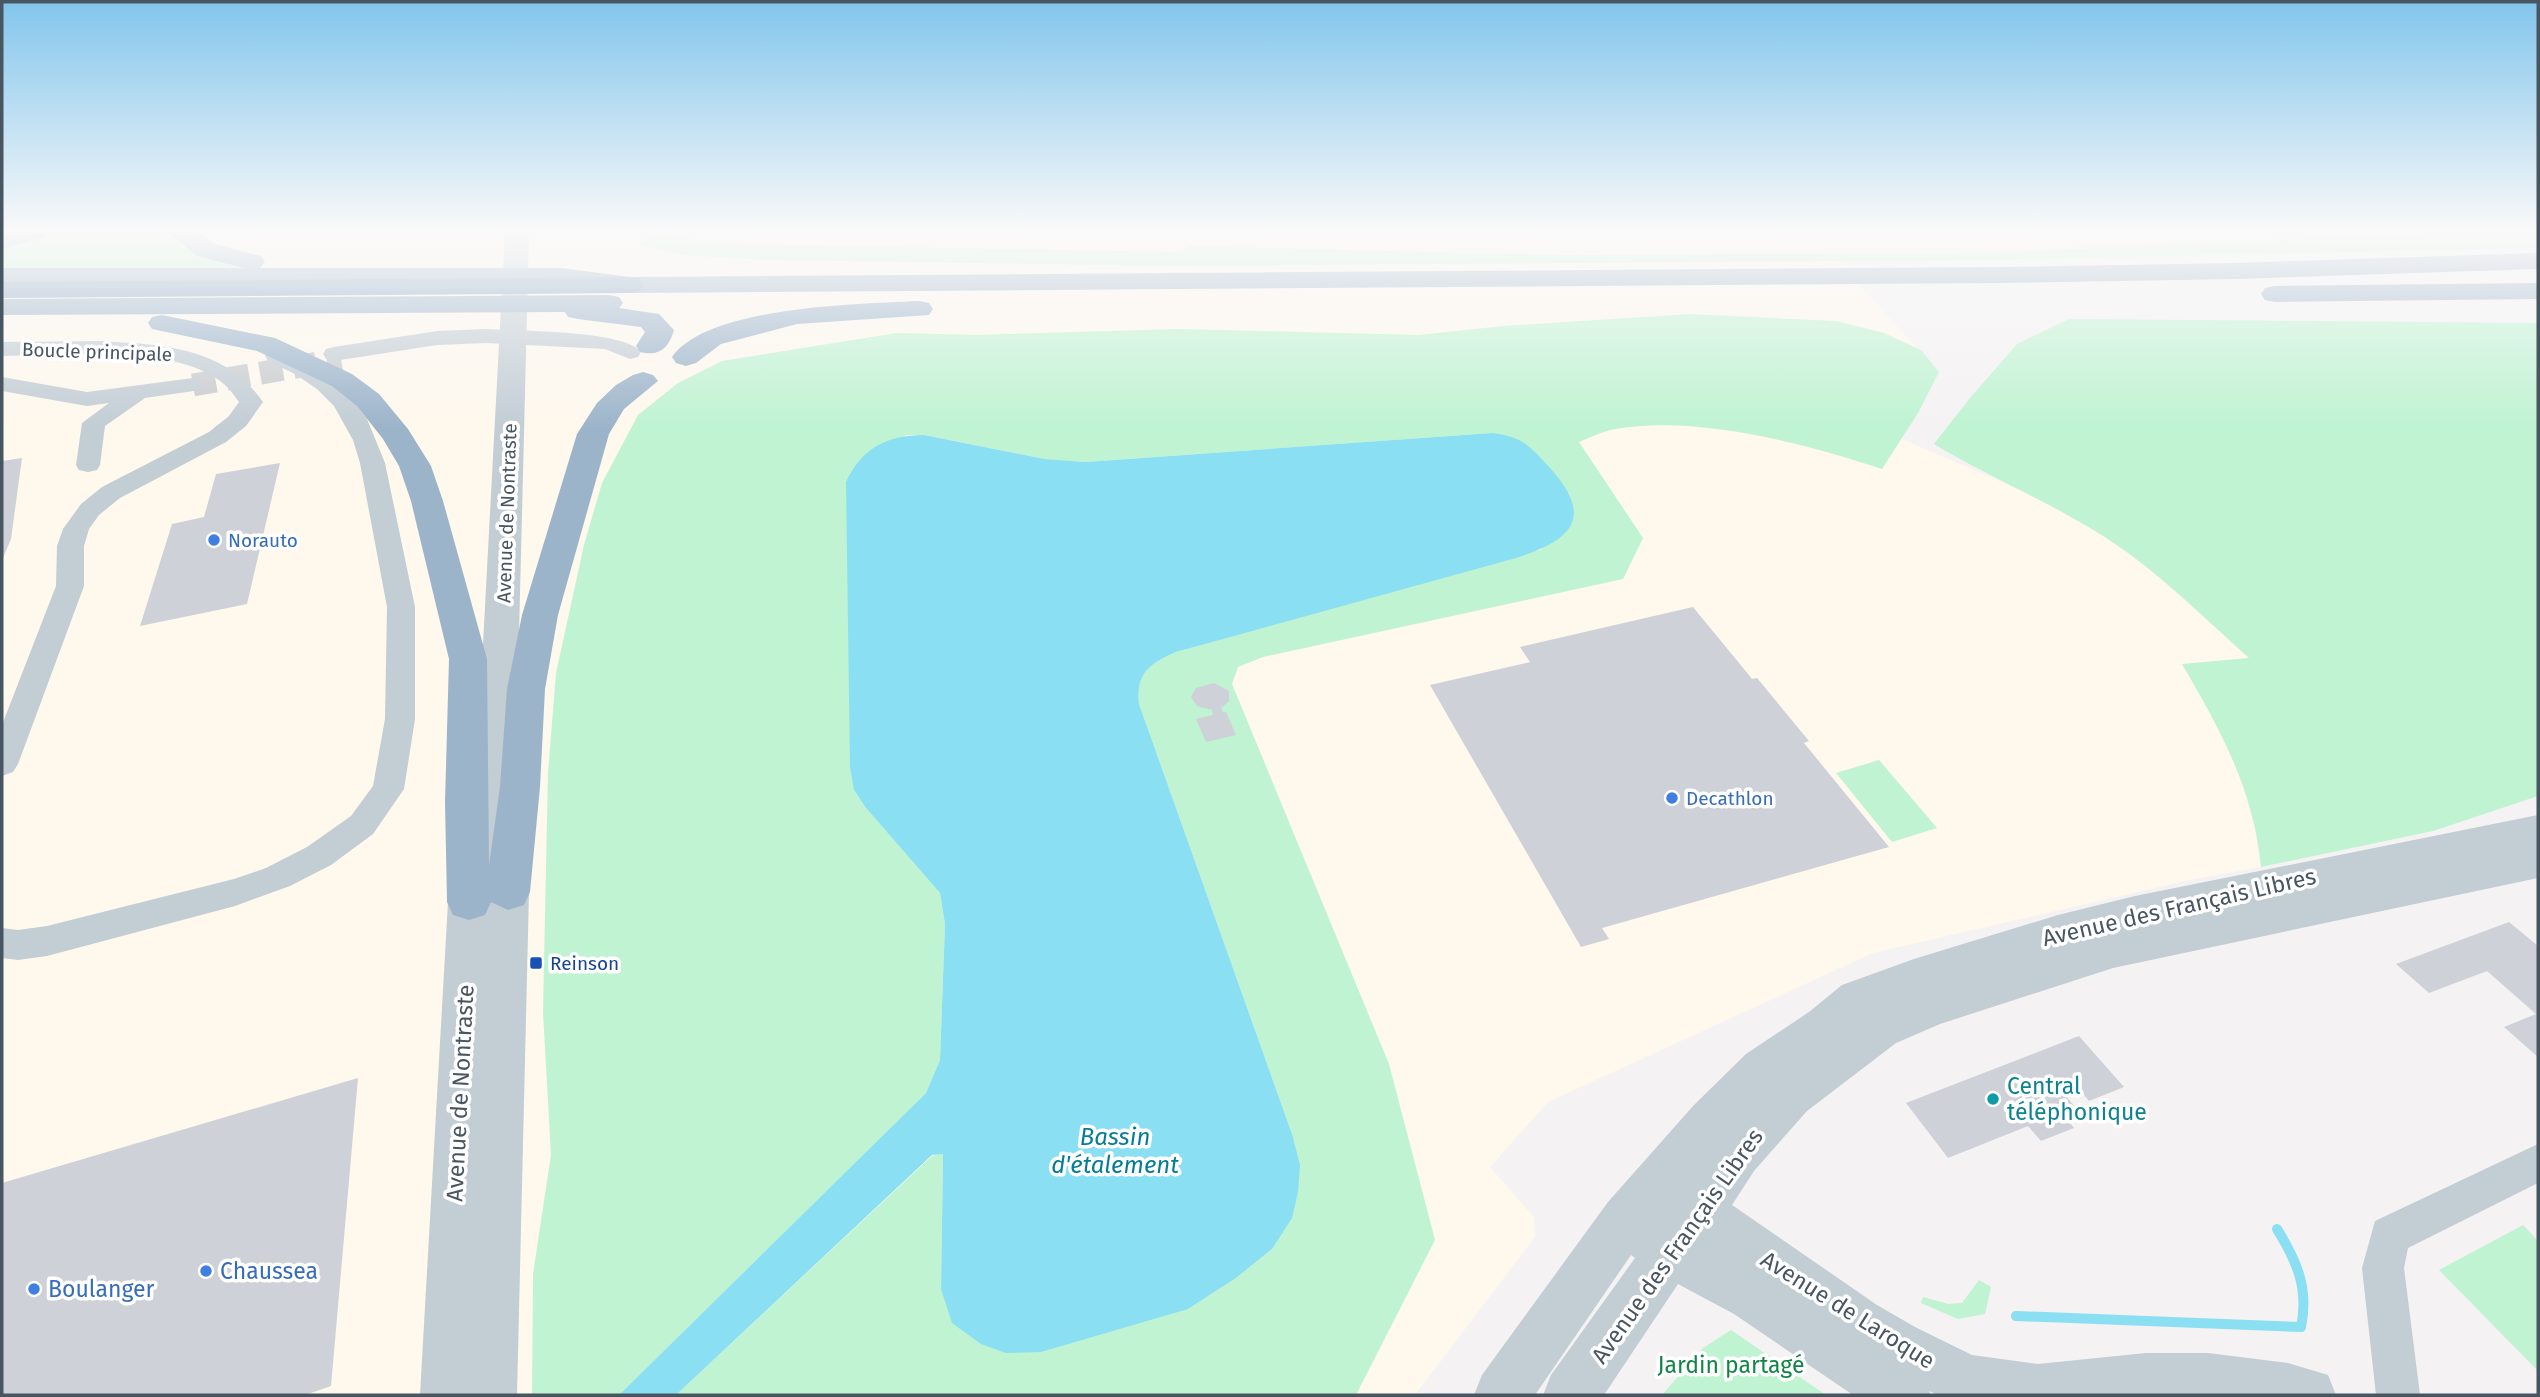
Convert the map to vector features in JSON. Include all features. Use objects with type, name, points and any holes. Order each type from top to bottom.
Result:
[{"type":"highway","points":[[2,310],[1473,297]]},
{"type":"highway","points":[[635,360],[673,373],[680,368],[686,357],[711,338],[783,318],[835,312],[915,310],[945,302]]},
{"type":"highway","points":[[464,304],[585,312],[649,320],[660,330],[657,340],[635,360],[620,394],[603,413],[593,435],[540,615],[526,689],[520,787],[489,897]]},
{"type":"highway","points":[[2,310],[177,324],[265,344],[342,380],[368,400],[397,436],[415,466],[427,501],[468,659],[466,802],[489,897]]},
{"type":"street","name":"Avenue de Nontraste","points":[[448,1395],[489,897],[515,297]]},
{"type":"street","points":[[2,943],[18,945],[47,941],[235,892],[278,877],[319,856],[362,825],[388,789],[400,719],[401,607],[377,477],[368,443],[350,410],[326,385],[285,360],[227,336]]},
{"type":"street","points":[[337,356],[480,341],[566,344],[602,349],[635,360]]},
{"type":"street","name":"Boucle principale","points":[[2,349],[144,350],[172,353],[197,359],[227,377],[245,390],[251,402],[246,412],[219,435],[113,492],[82,517],[68,555],[72,572],[70,586],[2,764]]},
{"type":"street","name":"Boucle principale","points":[[2,378],[92,393],[189,381],[148,392],[87,399],[2,384]]},
{"type":"street","points":[[89,465],[94,422],[148,392]]},
{"type":"street","name":"Avenue des Français Libres","points":[[1571,1395],[1663,1216],[1732,1098],[1762,1069],[1825,1026],[1858,999],[2010,947],[2134,913],[2538,831]]},
{"type":"street","name":"Avenue des Français Libres","points":[[1502,1395],[1663,1216],[1790,1096],[1880,1029],[1929,1008],[2113,950],[2538,862]]},
{"type":"street","name":"Avenue de Nontraste","points":[[489,897],[489,1395]]},
{"type":"street","points":[[2398,1395],[2384,1268],[2390,1235],[2538,1163]]},
{"type":"street","name":"Avenue de Laroque","points":[[1663,1216],[1728,1280],[1903,1395]]},
{"type":"street","name":"Avenue de Laroque","points":[[1663,1216],[1841,1311],[1921,1360],[1975,1383],[2028,1391],[2145,1380],[2203,1378],[2258,1384],[2308,1395]]},
{"type":"shaded area","points":[[2,297],[1871,297],[1939,372],[1902,439],[2032,495],[2098,532],[2148,568],[2250,658],[2182,664],[2214,719],[2239,771],[2255,828],[2261,867],[2190,880],[1873,953],[1548,1102],[1490,1167],[1534,1217],[1535,1237],[1415,1395],[2,1395]]},
{"type":"green space","points":[[1689,314],[1836,321],[1884,333],[1921,350],[1939,372],[1918,413],[1882,469],[1784,441],[1715,429],[1647,426],[1597,434],[1579,442],[1643,538],[1623,579],[1263,657],[1238,667],[1232,684],[1389,1064],[1435,1240],[1356,1395],[676,1395],[932,1156],[943,1153],[941,1289],[1188,1309],[1236,1278],[1272,1249],[1292,1134],[1139,704],[1140,684],[1146,671],[1176,652],[1542,549],[1492,433],[1086,462],[1045,459],[924,435],[905,435],[854,790],[866,808],[940,893],[945,924],[940,1060],[926,1093],[619,1395],[532,1395],[533,1274],[551,1155],[543,1012],[548,773],[556,673],[584,545],[602,483],[638,415],[678,383],[722,361],[897,333],[977,335],[1177,329],[1419,335],[1503,326]]},
{"type":"green space","points":[[2069,319],[2538,323],[2538,796],[2433,831],[2261,867],[2251,812],[2243,786],[2222,736],[2182,664],[2249,658],[2175,591],[2116,544],[2075,519],[1934,444],[2017,344]]},
{"type":"green space","points":[[1879,760],[1937,828],[1892,842],[1836,773]]},
{"type":"green space","points":[[2523,1225],[2538,1241],[2538,1371],[2439,1270]]},
{"type":"green space","points":[[1979,1280],[1991,1287],[1985,1314],[1958,1319],[1921,1303],[1923,1297],[1948,1304],[1962,1303]]},
{"type":"green space","name":"Jardin partagé","points":[[1731,1330],[1826,1395],[1662,1395],[1703,1348]]},
{"type":"water","name":"Bassin d'étalement","points":[[1492,433],[1525,443],[1564,485],[1572,501],[1574,514],[1571,525],[1563,535],[1516,558],[1176,652],[1146,671],[1140,684],[1139,704],[1292,1134],[1300,1165],[1292,1218],[1272,1249],[1236,1278],[1188,1309],[1041,1352],[1006,1353],[981,1344],[952,1323],[941,1289],[943,1154],[932,1155],[676,1395],[619,1395],[926,1093],[940,1060],[945,924],[940,893],[866,808],[854,790],[850,767],[846,482],[860,460],[887,441],[924,435],[1045,459],[1086,462]]},
{"type":"building","points":[[22,458],[11,539],[2,560],[2,461]]},
{"type":"building","name":"Norauto","points":[[280,463],[247,604],[140,626],[172,524],[204,517],[216,474]]},
{"type":"building","name":"Decathlon","points":[[1693,607],[1752,679],[1757,678],[1809,741],[1804,743],[1889,847],[1602,928],[1609,939],[1581,947],[1430,685],[1530,662],[1520,647]]},
{"type":"building","points":[[1214,683],[1229,691],[1229,701],[1221,708],[1226,712],[1236,735],[1206,742],[1196,719],[1213,715],[1212,710],[1197,706],[1191,697],[1196,688]]},
{"type":"building","points":[[2509,922],[2538,946],[2538,1057],[2504,1027],[2536,1014],[2487,971],[2429,993],[2396,964]]},
{"type":"building","name":"Central téléphonique","points":[[2079,1036],[2124,1087],[2089,1101],[2081,1091],[2066,1096],[2075,1107],[2061,1112],[2074,1128],[2041,1141],[2028,1126],[1948,1158],[1906,1103]]},
{"type":"building","name":"Chaussea","points":[[358,1078],[331,1386],[305,1395],[2,1395],[2,1183]]},
{"type":"waterway","points":[[2016,1316],[2301,1327],[2303,1300],[2300,1276],[2277,1229]]},
{"type":"tunnel","points":[[193,385],[341,359]]},
{"type":"place","name":"Norauto","points":[[214,540]]},
{"type":"place","name":"Decathlon","points":[[1672,798]]},
{"type":"place","name":"Reinson","points":[[536,963]]},
{"type":"place","name":"Central téléphonique","points":[[1993,1099]]},
{"type":"place","name":"Chaussea","points":[[206,1271]]},
{"type":"place","name":"Boulanger","points":[[34,1289]]}]
